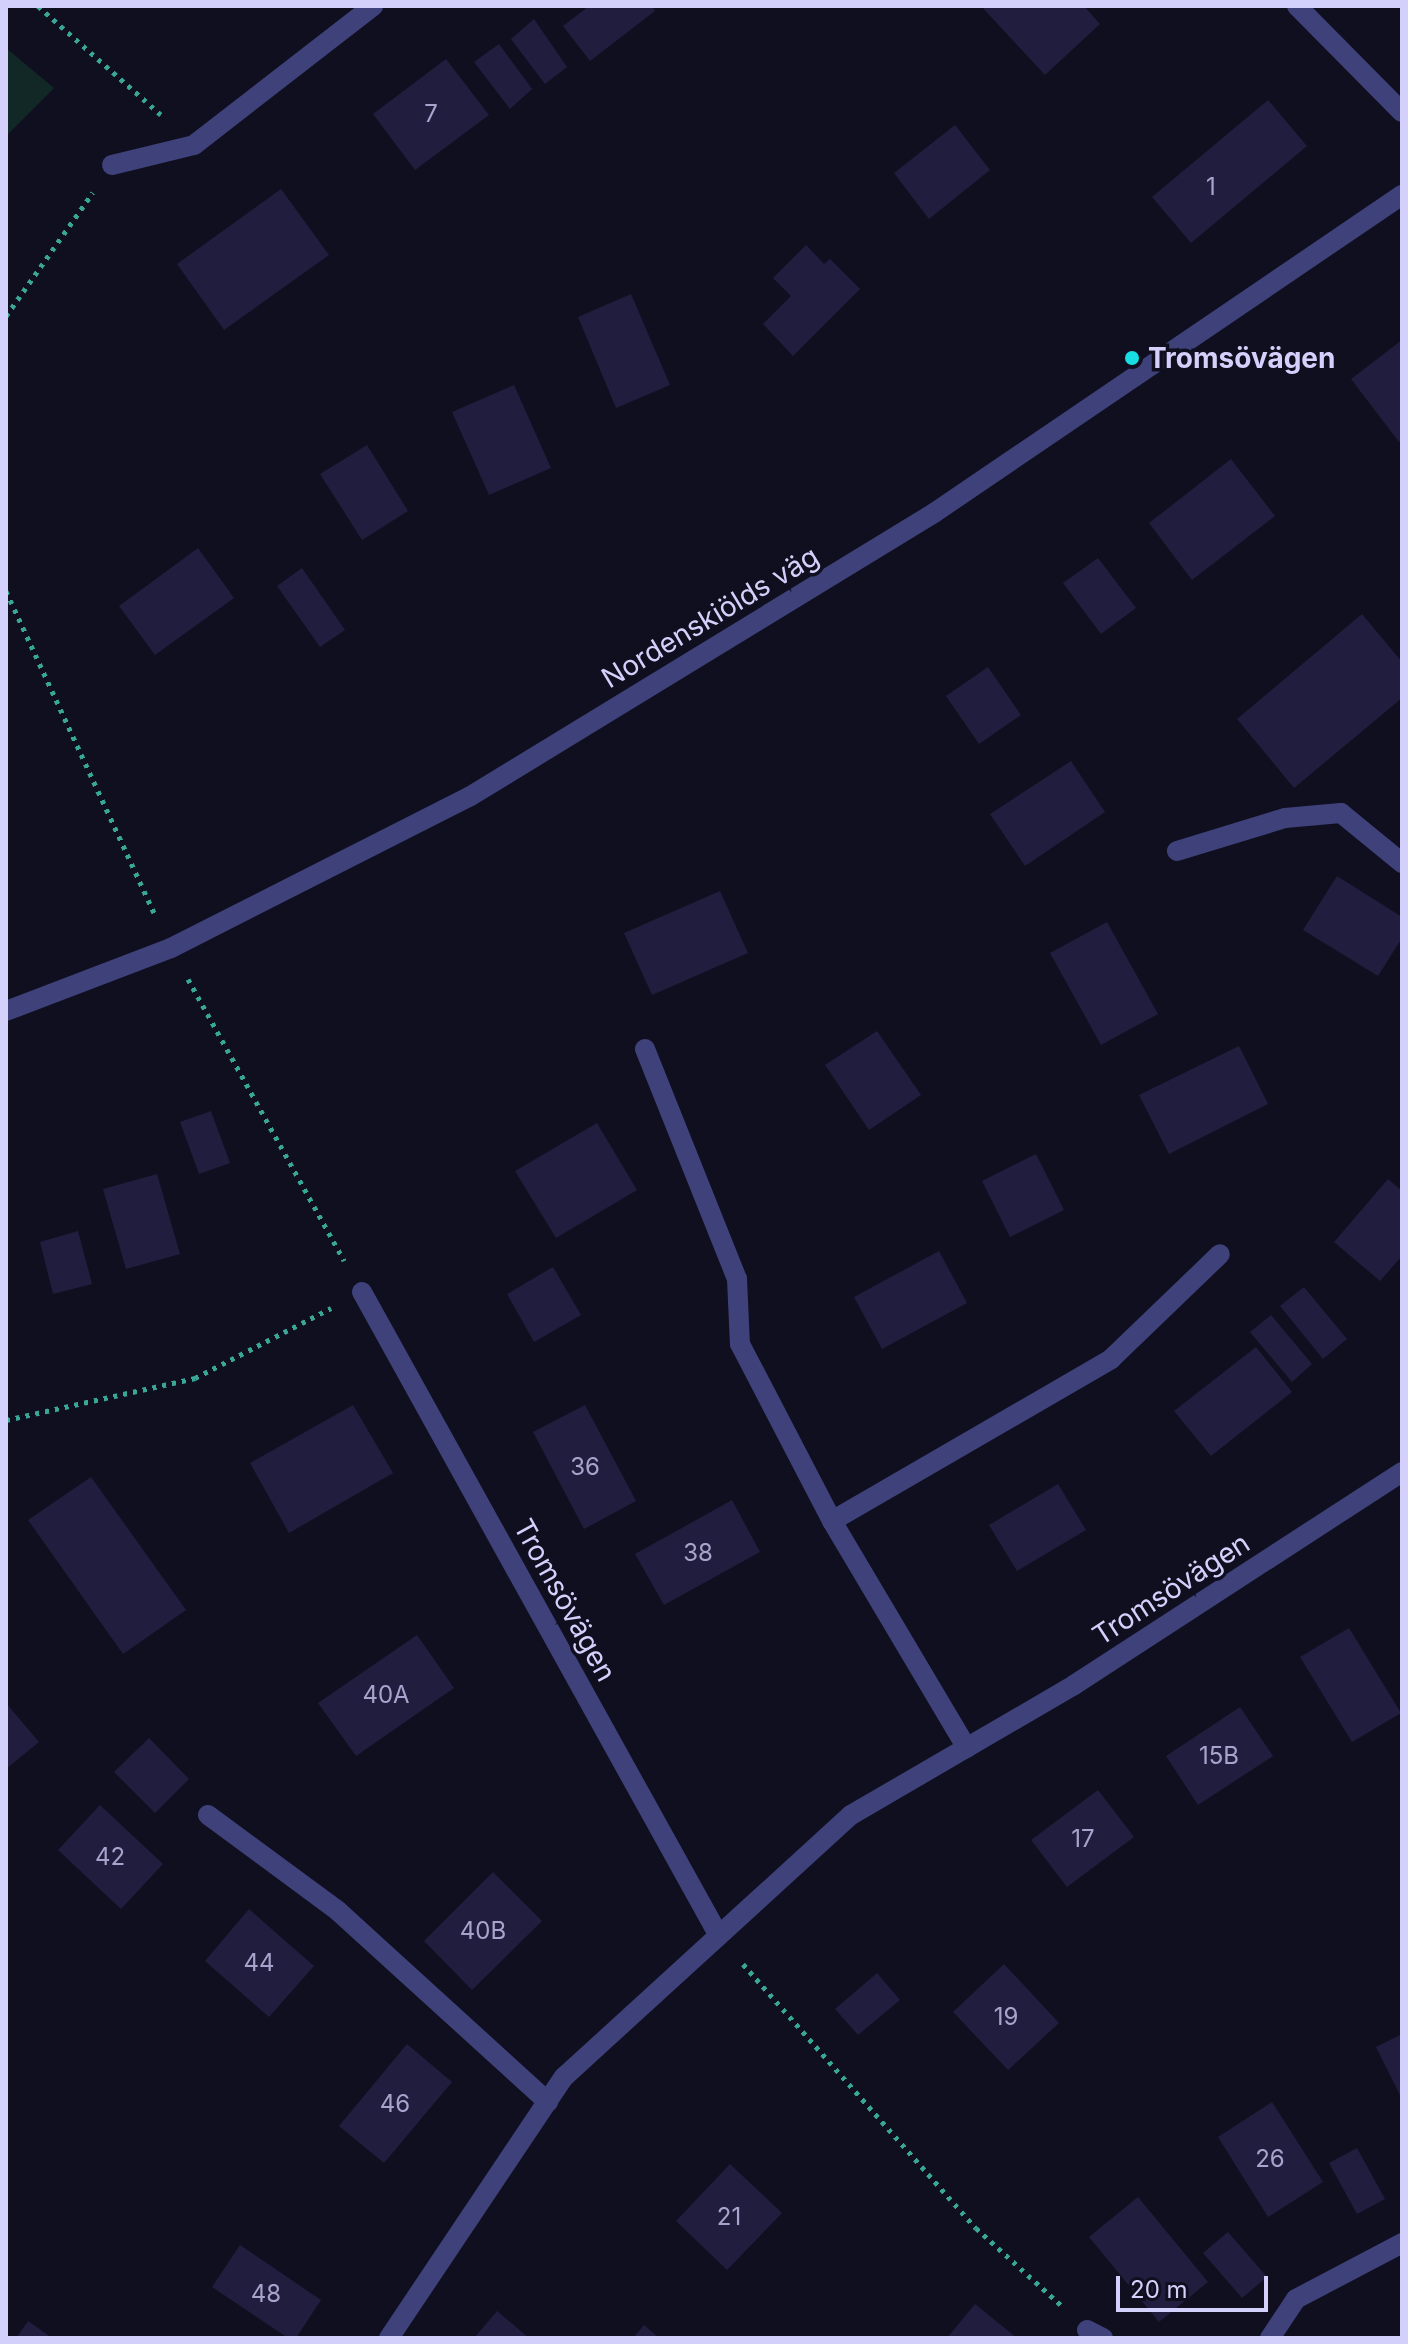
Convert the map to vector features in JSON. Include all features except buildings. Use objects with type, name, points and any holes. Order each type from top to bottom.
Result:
[{"type":"street","points":[[112,165],[194,145],[373,6]]},
{"type":"street","points":[[1297,6],[1402,112]]},
{"type":"street","name":"Nordenskiölds väg","points":[[6,1011],[171,948],[469,797],[934,513],[1402,195]]},
{"type":"street","points":[[1177,851],[1285,818],[1341,813],[1402,863]]},
{"type":"street","points":[[645,1049],[737,1279],[740,1344],[832,1521],[967,1748]]},
{"type":"street","points":[[832,1521],[1111,1359],[1220,1254]]},
{"type":"street","name":"Tromsövägen","points":[[362,1292],[719,1936]]},
{"type":"street","name":"Tromsövägen","points":[[389,2338],[564,2077],[851,1815],[1074,1685],[1402,1472]]},
{"type":"street","points":[[208,1815],[338,1911],[548,2102]]},
{"type":"street","points":[[1270,2338],[1296,2299],[1402,2243]]},
{"type":"path","points":[[38,6],[194,145]]},
{"type":"path","points":[[6,316],[112,165]]},
{"type":"path","points":[[6,1420],[195,1378],[362,1292]]},
{"type":"path","points":[[719,1936],[976,2228],[1095,2334]]},
{"type":"green space","points":[[6,48],[54,88],[6,136]]},
{"type":"place","name":"Tromsövägen","points":[[1132,358]]}]
